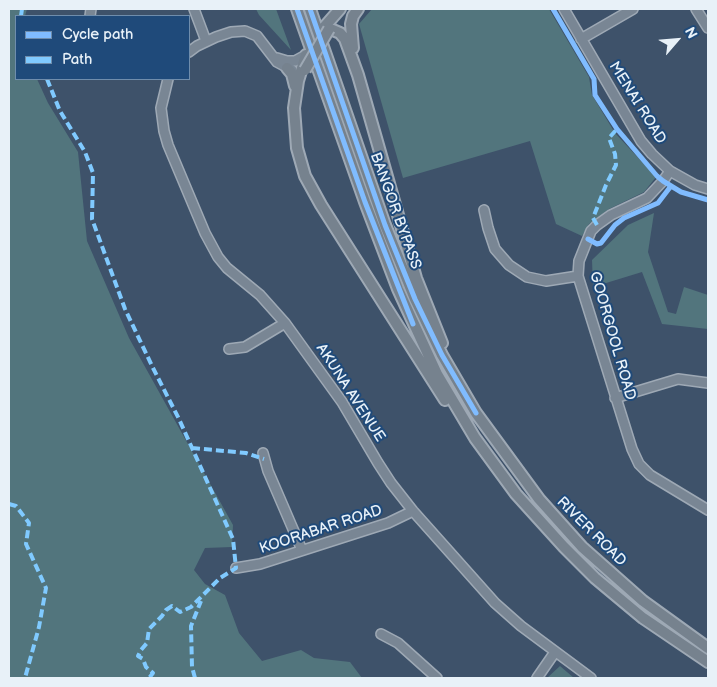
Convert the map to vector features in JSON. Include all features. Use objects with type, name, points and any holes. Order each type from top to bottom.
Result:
[{"type":"main road","name":"BANGOR BYPASS","points":[[297,9],[398,289],[437,374],[474,438]]},
{"type":"main road","name":"BANGOR BYPASS","points":[[310,9],[385,225],[415,299],[442,355],[476,414]]},
{"type":"main road","points":[[303,64],[340,9]]},
{"type":"main road","points":[[349,9],[318,34],[303,64],[294,108],[296,136],[302,168],[309,185],[448,406],[474,438]]},
{"type":"main road","points":[[358,9],[353,16],[351,36],[358,75]]},
{"type":"main road","points":[[330,26],[344,38],[358,75],[421,293],[476,414]]},
{"type":"main road","points":[[287,68],[295,80],[296,92]]},
{"type":"main road","name":"RIVER ROAD","points":[[476,414],[539,499],[582,547],[643,602],[708,648]]},
{"type":"main road","name":"RIVER ROAD","points":[[474,438],[516,494],[595,578],[644,618],[708,662]]},
{"type":"street","points":[[194,9],[206,41]]},
{"type":"street","name":"MENAI ROAD","points":[[564,9],[641,141],[670,171],[695,185],[708,189]]},
{"type":"street","points":[[581,38],[633,9]]},
{"type":"street","points":[[696,9],[708,28]]},
{"type":"street","points":[[190,51],[206,41],[231,32],[245,30],[257,36],[277,62],[287,68],[303,64]]},
{"type":"street","points":[[267,50],[280,59],[303,64]]},
{"type":"street","name":"AKUNA AVENUE","points":[[168,80],[161,108],[168,144],[212,246],[227,268],[260,295],[285,323],[342,402],[391,483],[413,511],[495,603],[521,626],[591,678]]},
{"type":"street","name":"GOORGOOL ROAD","points":[[670,171],[646,198],[597,224],[591,231],[579,261],[578,276],[615,398],[639,464],[650,475],[708,510]]},
{"type":"street","points":[[484,210],[495,249],[509,265],[527,277],[546,281],[578,276]]},
{"type":"street","points":[[229,348],[245,347],[285,323]]},
{"type":"street","points":[[615,398],[678,379],[708,383]]},
{"type":"street","points":[[263,453],[268,471],[302,550]]},
{"type":"street","name":"KOORABAR ROAD","points":[[236,568],[260,564],[388,524],[413,511]]},
{"type":"street","points":[[381,634],[398,643],[437,678]]},
{"type":"street","points":[[537,678],[555,652]]},
{"type":"green space","points":[[9,9],[27,9],[25,15],[15,15],[15,80],[37,80],[48,103],[78,152],[87,241],[129,338],[233,525],[232,547],[205,548],[194,570],[205,584],[225,595],[239,633],[262,661],[301,650],[314,658],[350,662],[362,678],[9,678]]},
{"type":"green space","points":[[256,9],[276,9],[291,50],[259,15]]},
{"type":"green space","points":[[372,9],[549,9],[589,77],[592,95],[615,133],[656,177],[644,192],[609,209],[589,224],[582,236],[556,224],[530,141],[403,178],[359,24]]},
{"type":"green space","points":[[654,213],[648,252],[668,312],[676,314],[684,287],[708,295],[708,329],[662,324],[642,272],[593,287],[592,260],[628,225]]},
{"type":"green space","points":[[560,666],[574,678],[547,678]]},
{"type":"marked path","points":[[21,15],[22,9]]},
{"type":"marked path","points":[[47,80],[60,111],[85,152],[93,173],[92,219],[125,309],[179,419],[233,539],[236,568],[220,578],[191,607],[180,612],[172,606],[149,629],[147,643],[138,656],[143,659],[146,667],[153,673],[149,678]]},
{"type":"marked path","points":[[597,225],[593,218],[616,165],[615,154],[609,138],[617,129]]},
{"type":"marked path","points":[[192,448],[246,453],[264,459]]},
{"type":"marked path","points":[[9,504],[16,506],[29,523],[26,544],[46,588],[39,627],[25,678]]},
{"type":"marked path","points":[[195,678],[192,667],[191,626],[201,601]]},
{"type":"cycle path","points":[[297,9],[365,202],[413,324]]},
{"type":"cycle path","points":[[310,9],[385,225],[415,299],[442,355],[476,413]]},
{"type":"cycle path","points":[[553,9],[594,79],[595,95],[617,129],[663,181],[681,192],[708,200]]},
{"type":"cycle path","points":[[588,239],[597,244],[601,243],[615,225],[624,218],[658,203],[671,186]]}]
